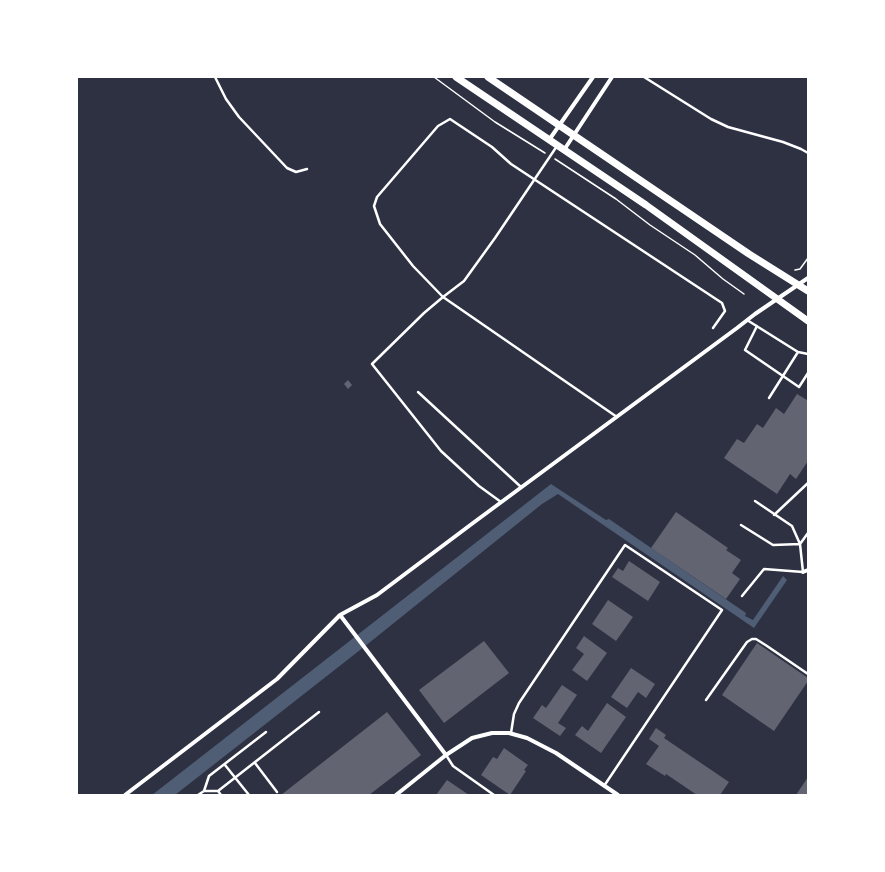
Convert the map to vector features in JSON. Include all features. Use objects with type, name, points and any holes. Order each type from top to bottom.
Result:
[{"type":"main road","points":[[456,77],[646,205],[808,320]]},
{"type":"main road","points":[[488,77],[749,254],[808,291]]},
{"type":"street","points":[[549,140],[592,77]]},
{"type":"street","points":[[564,150],[612,77]]},
{"type":"street","points":[[125,795],[276,679],[340,615],[377,595],[747,320],[808,278]]},
{"type":"street","points":[[340,615],[446,755]]},
{"type":"street","points":[[396,795],[446,755],[472,738],[492,733],[511,734],[527,738],[556,753],[618,795]]},
{"type":"lane","points":[[214,77],[239,117],[287,168],[296,172],[308,169]]},
{"type":"lane","points":[[644,77],[711,119],[728,127],[783,142],[808,153]]},
{"type":"lane","points":[[617,417],[443,297],[413,266],[380,224],[374,206],[377,198],[438,126],[450,119],[492,147],[511,164],[722,303],[725,311],[713,328]]},
{"type":"lane","points":[[501,502],[479,486],[441,451],[372,364],[424,313],[464,281],[557,145]]},
{"type":"lane","points":[[747,320],[798,352],[808,354]]},
{"type":"lane","points":[[758,326],[746,350],[799,387],[808,373]]},
{"type":"lane","points":[[769,398],[798,352]]},
{"type":"lane","points":[[418,392],[521,487]]},
{"type":"lane","points":[[774,515],[808,483]]},
{"type":"lane","points":[[742,596],[764,569],[806,571],[800,544],[792,526],[754,501]]},
{"type":"lane","points":[[741,525],[773,545],[800,544],[808,534]]},
{"type":"lane","points":[[511,734],[514,714],[519,703],[625,545],[722,610],[604,786]]},
{"type":"lane","points":[[706,700],[747,642],[752,639],[767,646],[808,674]]},
{"type":"lane","points":[[198,795],[204,791],[218,791],[319,712]]},
{"type":"lane","points":[[204,791],[209,776],[266,732]]},
{"type":"lane","points":[[446,755],[453,766],[494,795]]},
{"type":"lane","points":[[255,763],[277,792]]},
{"type":"lane","points":[[225,765],[249,795]]},
{"type":"lane","points":[[218,791],[220,795]]},
{"type":"path","points":[[434,77],[495,122],[616,199],[650,225],[691,253],[744,294]]},
{"type":"path","points":[[795,270],[800,268],[808,258]]},
{"type":"water","points":[[551,484],[606,520],[609,519],[746,613],[745,616],[753,620],[783,576],[787,580],[754,628],[558,494],[542,504],[369,643],[175,795],[152,795]]},
{"type":"building","points":[[348,380],[352,385],[348,389],[344,384]]},
{"type":"building","points":[[797,394],[807,400],[808,398],[808,461],[796,479],[790,474],[777,494],[724,458],[737,439],[744,443],[757,424],[763,428],[776,408],[784,414]]},
{"type":"building","points":[[676,512],[728,548],[726,550],[741,560],[732,573],[740,579],[726,599],[651,548]]},
{"type":"building","points":[[629,561],[660,582],[648,601],[612,577],[618,568],[623,571]]},
{"type":"building","points":[[608,600],[633,617],[616,641],[592,624]]},
{"type":"building","points":[[584,636],[607,653],[587,681],[572,670],[584,654],[576,648]]},
{"type":"building","points":[[484,641],[509,673],[444,723],[419,690]]},
{"type":"building","points":[[757,643],[808,678],[808,681],[774,731],[722,695]]},
{"type":"building","points":[[631,668],[655,684],[646,698],[638,692],[627,708],[611,697]]},
{"type":"building","points":[[562,685],[577,695],[558,723],[566,728],[560,736],[533,718],[542,705],[546,708]]},
{"type":"building","points":[[607,703],[626,717],[601,753],[575,735],[582,726],[588,731]]},
{"type":"building","points":[[387,712],[421,755],[369,795],[281,795]]},
{"type":"building","points":[[656,728],[666,735],[664,738],[729,782],[720,795],[697,795],[666,774],[665,776],[646,764],[659,746],[649,739]]},
{"type":"building","points":[[504,748],[528,765],[524,770],[526,771],[510,795],[481,775],[493,757],[497,759]]},
{"type":"building","points":[[808,777],[808,795],[796,795]]},
{"type":"building","points":[[447,780],[469,795],[436,795]]}]
